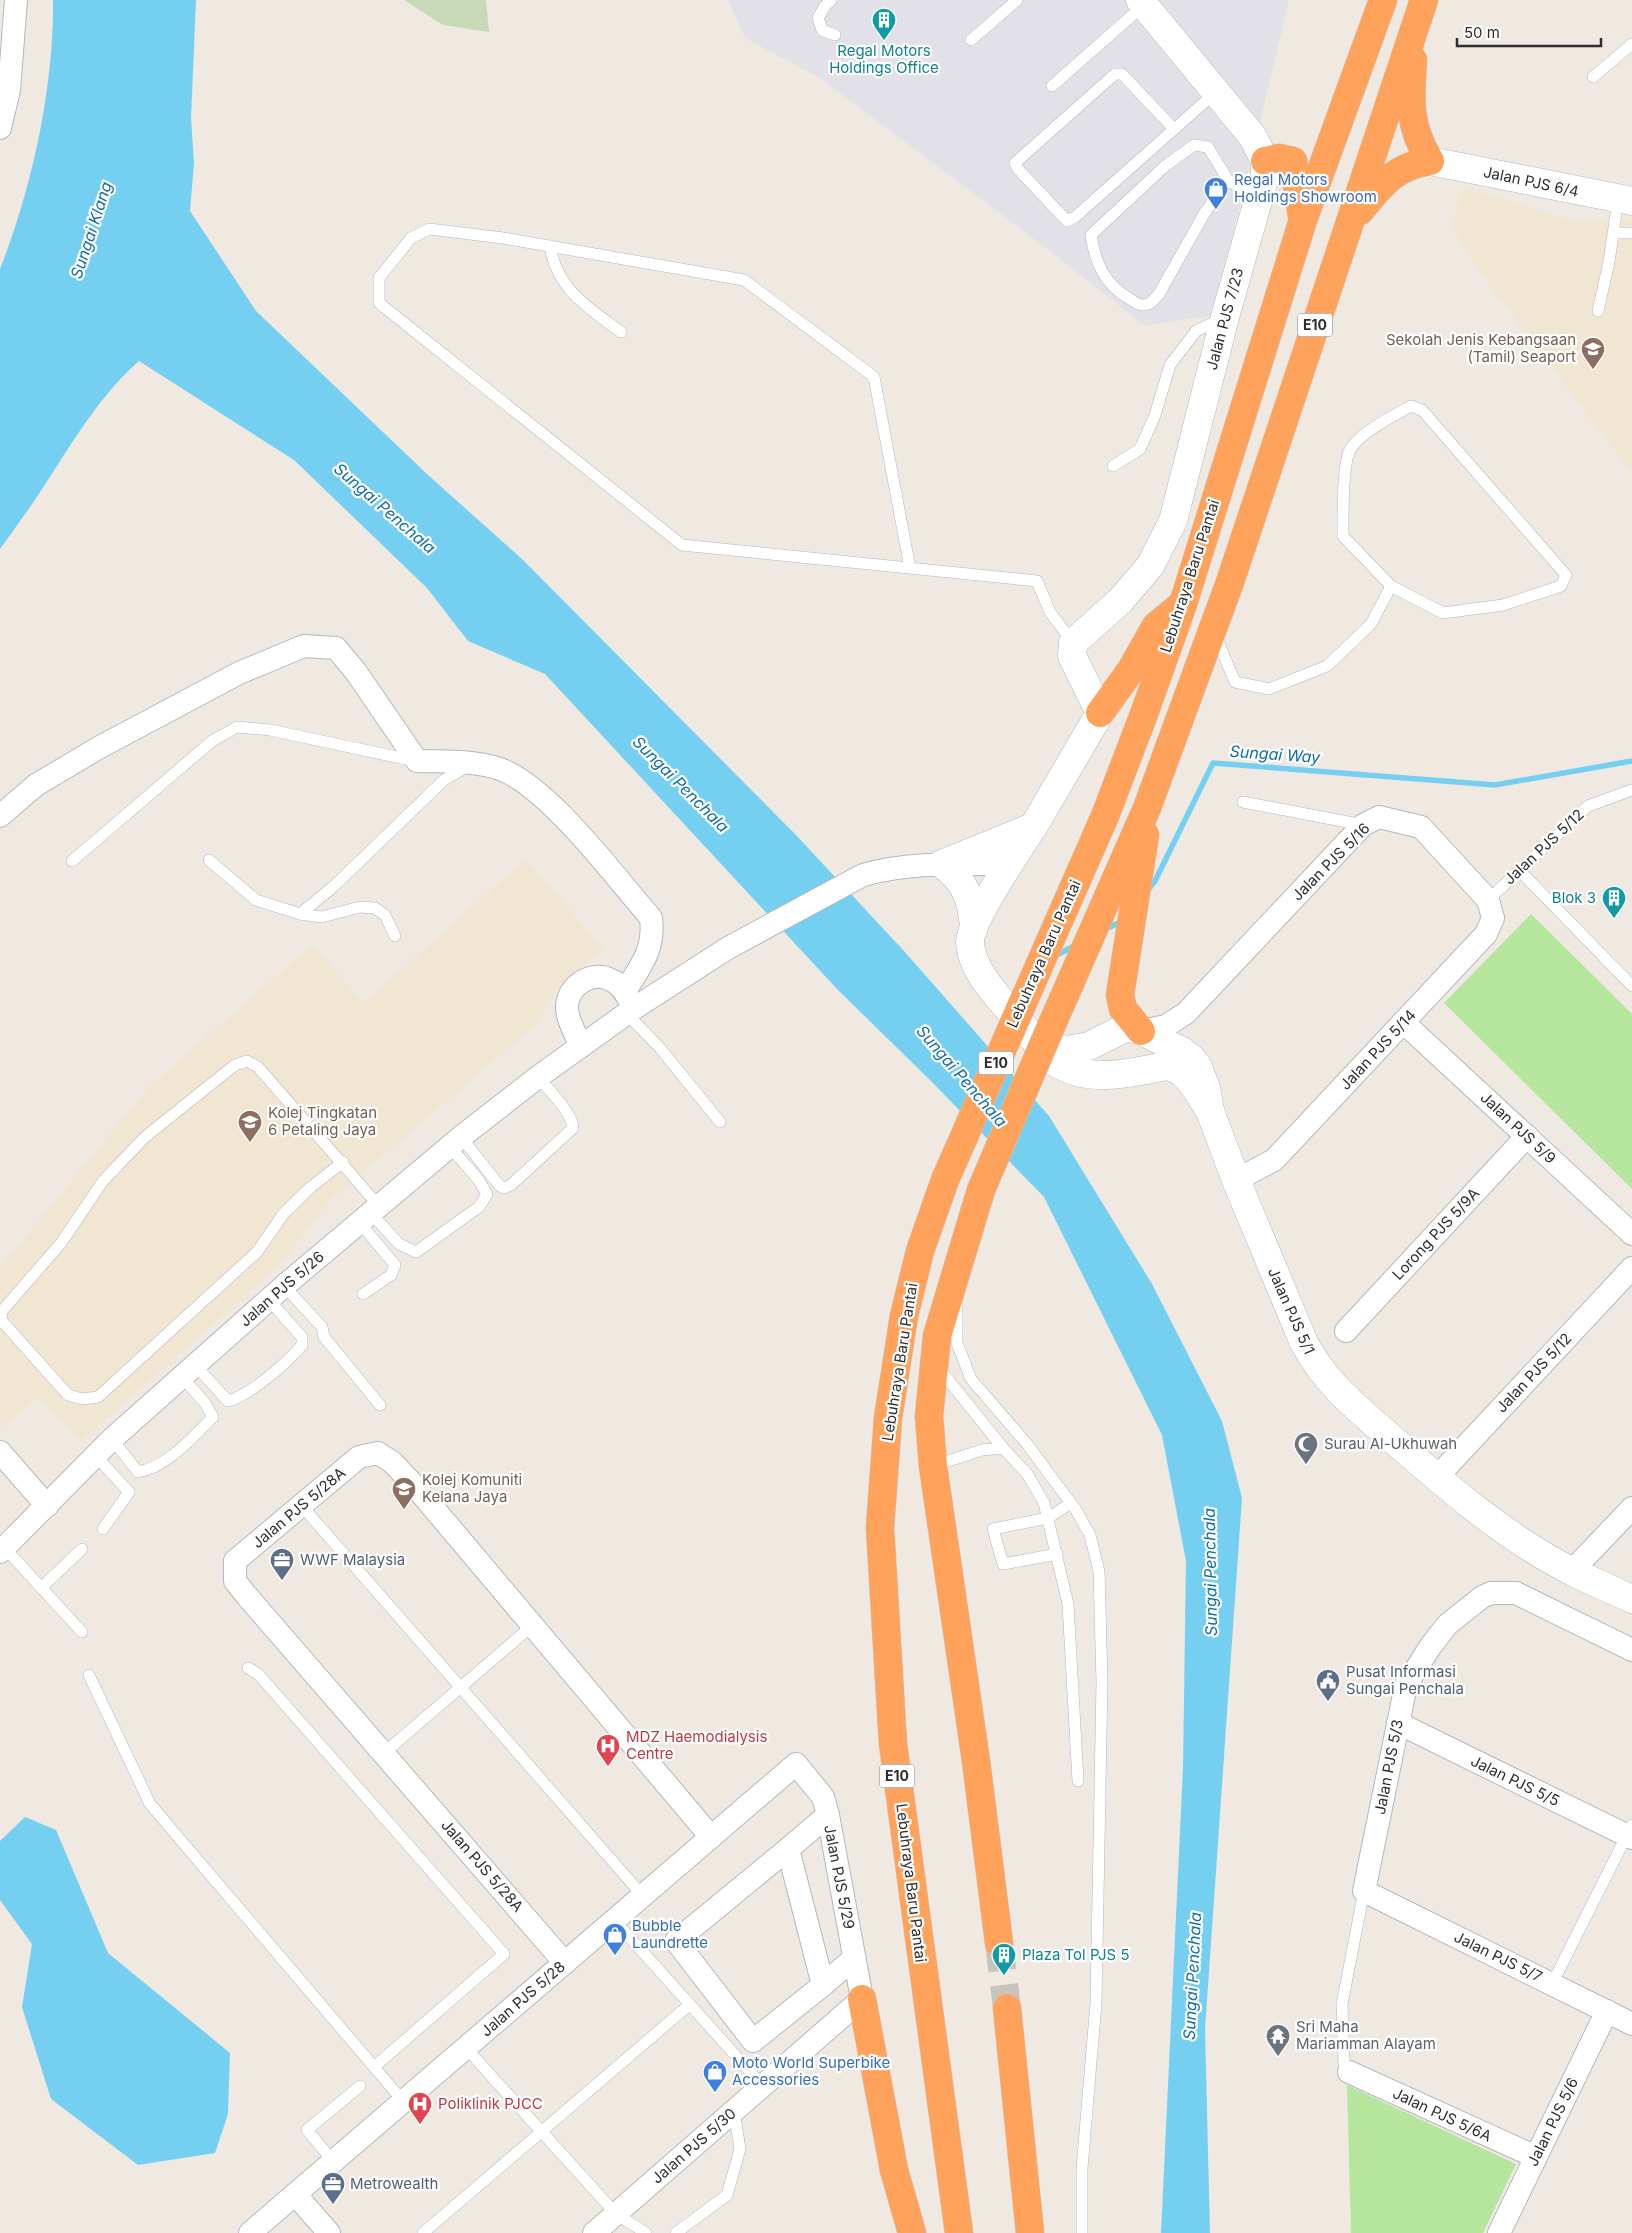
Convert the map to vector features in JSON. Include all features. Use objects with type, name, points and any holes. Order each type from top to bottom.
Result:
[{"type":"highway","name":"Lebuhraya Baru Pantai","points":[[959,2233],[893,1744],[880,1528],[888,1418],[904,1316],[920,1251],[945,1180],[1105,816],[1144,714],[1182,604],[1302,220],[1383,0]]},
{"type":"highway","points":[[1349,225],[1388,178],[1406,166],[1430,161],[1414,130],[1410,112],[1420,12]]},
{"type":"highway","name":"E10","points":[[999,1943],[976,1760],[933,1466],[929,1416],[936,1336],[980,1194],[1125,855],[1147,808],[1233,573],[1420,12]]},
{"type":"highway","points":[[1265,161],[1279,158],[1293,162],[1302,220]]},
{"type":"highway","points":[[1100,713],[1131,670],[1156,626],[1182,604]]},
{"type":"highway","points":[[1141,1031],[1123,1009],[1120,995],[1147,808]]},
{"type":"highway","points":[[862,1999],[894,2170],[912,2233]]},
{"type":"highway","points":[[1007,2008],[1030,2233]]},
{"type":"street","points":[[0,128],[9,90],[16,0]]},
{"type":"street","points":[[1142,3],[1253,136],[1265,161]]},
{"type":"street","name":"Jalan PJS 7/23","points":[[1074,643],[1120,601],[1150,566],[1173,521],[1225,317],[1264,176],[1265,161]]},
{"type":"street","name":"Jalan PJS 6/4","points":[[1430,161],[1625,200]]},
{"type":"street","points":[[974,927],[1008,864],[1033,827],[1100,713],[1072,656],[1074,643]]},
{"type":"street","points":[[0,816],[36,785],[100,747],[239,673],[304,646],[336,648],[356,672],[417,761],[472,763],[498,768],[541,796],[568,822],[651,918],[653,936],[628,1005]]},
{"type":"street","name":"Jalan PJS 5/16","points":[[1141,1031],[1166,1026],[1186,1013],[1363,825],[1379,818],[1421,826],[1488,900]]},
{"type":"street","points":[[942,864],[1033,827]]},
{"type":"street","points":[[942,864],[954,873],[973,904],[974,927]]},
{"type":"street","name":"Jalan PJS 5/26","points":[[2,1547],[47,1506],[112,1439],[369,1213],[455,1142],[581,1046],[628,1005],[728,948],[864,875],[888,869],[942,864],[1008,864]]},
{"type":"street","name":"Jalan PJS 5/14","points":[[1236,1180],[1274,1160],[1486,934],[1493,918],[1488,900]]},
{"type":"street","name":"Jalan PJS 5/1","points":[[974,927],[970,941],[974,961],[984,978],[1054,1062],[1071,1070],[1111,1076],[1166,1066],[1174,1067],[1188,1079],[1210,1111]]},
{"type":"street","points":[[581,1046],[568,1015],[570,996],[575,987],[592,977],[612,980],[628,1005]]},
{"type":"street","points":[[1186,1013],[1186,1039],[1192,1059]]},
{"type":"street","name":"Jalan PJS 5/9","points":[[1404,1022],[1632,1234]]},
{"type":"street","points":[[1038,1045],[1068,1050],[1088,1046],[1120,1028],[1127,1027],[1141,1031],[1192,1059]]},
{"type":"street","points":[[1124,1074],[1136,1066],[1142,1058],[1145,1050],[1141,1031]]},
{"type":"street","name":"Jalan PJS 5/1","points":[[1192,1059],[1206,1088],[1210,1111],[1236,1180],[1304,1344],[1316,1366],[1334,1388],[1436,1478],[1509,1533],[1572,1571],[1632,1598]]},
{"type":"street","name":"Lorong PJS 5/9A","points":[[1346,1332],[1527,1136]]},
{"type":"street","name":"Jalan PJS 5/12","points":[[1436,1478],[1632,1268]]},
{"type":"street","points":[[0,1452],[47,1506]]},
{"type":"street","name":"Jalan PJS 5/28A","points":[[564,1963],[235,1581],[235,1561],[358,1458],[378,1453],[392,1462],[414,1485],[711,1837]]},
{"type":"street","points":[[1572,1571],[1632,1508]]},
{"type":"street","name":"Jalan PJS 5/3","points":[[1364,1891],[1406,1685],[1430,1647],[1447,1625],[1482,1596],[1491,1593],[1516,1592],[1632,1650]]},
{"type":"street","name":"Jalan PJS 5/5","points":[[1398,1723],[1630,1833]]},
{"type":"street","name":"Jalan PJS 5/28","points":[[250,2233],[796,1764]]},
{"type":"street","name":"Jalan PJS 5/29","points":[[796,1764],[823,1797],[862,1999]]},
{"type":"street","points":[[828,1815],[676,1941],[752,2041],[854,1958]]},
{"type":"street","points":[[788,1849],[823,1985]]},
{"type":"street","name":"Jalan PJS 5/7","points":[[1364,1891],[1632,2024]]},
{"type":"street","name":"Jalan PJS 5/30","points":[[594,2233],[862,1999]]},
{"type":"street","name":"Jalan PJS 5/6","points":[[1499,2233],[1606,2011]]},
{"type":"street","name":"Jalan PJS 5/6A","points":[[1349,2072],[1536,2157]]},
{"type":"street","points":[[295,2194],[329,2233]]},
{"type":"lane","points":[[831,0],[818,18],[822,30],[835,35]]},
{"type":"lane","points":[[971,40],[1016,0]]},
{"type":"lane","points":[[1052,86],[1142,3]]},
{"type":"lane","points":[[1593,77],[1632,44]]},
{"type":"lane","points":[[1174,129],[1122,74],[1115,74],[1015,163],[1018,169],[1067,221],[1075,217],[1216,92]]},
{"type":"lane","points":[[1228,180],[1204,214],[1159,294],[1149,304],[1140,305],[1115,291],[1107,281],[1094,252],[1091,235],[1129,197],[1194,145],[1208,147],[1228,180],[1258,199]]},
{"type":"lane","points":[[1598,311],[1614,234],[1625,200]]},
{"type":"lane","points":[[910,568],[874,377],[744,280],[503,238],[429,229],[411,238],[380,278],[379,303],[682,546],[1036,581],[1050,612],[1074,643]]},
{"type":"lane","points":[[1614,234],[1632,233]]},
{"type":"lane","points":[[550,246],[553,263],[568,290],[622,332]]},
{"type":"lane","points":[[1113,466],[1140,449],[1155,415],[1170,365],[1196,331],[1225,317]]},
{"type":"lane","points":[[1410,406],[1422,410],[1566,575],[1561,586],[1503,606],[1443,613],[1391,586],[1343,536],[1343,490],[1350,449],[1379,423],[1410,406]]},
{"type":"lane","points":[[1212,627],[1235,682],[1269,689],[1327,666],[1371,624],[1391,586]]},
{"type":"lane","points":[[72,861],[212,741],[237,727],[270,730],[417,761]]},
{"type":"lane","points":[[300,914],[334,886],[444,780],[472,763]]},
{"type":"lane","name":"Jalan PJS 5/12","points":[[1488,900],[1588,806],[1632,790]]},
{"type":"lane","points":[[1243,802],[1363,825]]},
{"type":"lane","points":[[209,860],[256,900],[300,914],[322,917],[360,907],[375,908],[385,915],[395,936]]},
{"type":"lane","points":[[1520,871],[1632,986]]},
{"type":"lane","points":[[628,1005],[720,1122]]},
{"type":"lane","points":[[343,1162],[311,1187],[284,1213],[257,1252],[98,1396],[82,1399],[68,1395],[1,1320],[2,1312],[61,1243],[103,1181],[145,1137],[235,1065],[247,1061],[258,1067],[343,1162],[395,1265],[391,1275],[363,1294]]},
{"type":"lane","points":[[455,1142],[499,1185],[504,1188],[511,1185],[573,1128],[573,1123],[538,1077]]},
{"type":"lane","points":[[369,1213],[399,1244],[416,1252],[479,1207],[487,1194],[455,1142]]},
{"type":"lane","points":[[980,1194],[968,1263],[955,1314],[957,1343],[970,1379],[1027,1444],[1071,1503],[1090,1536],[1099,1571],[1102,1682],[1096,2003],[1082,2168],[1082,2233]]},
{"type":"lane","points":[[189,1371],[228,1402],[239,1398],[292,1358],[302,1345],[302,1337],[277,1293]]},
{"type":"lane","points":[[277,1293],[322,1327],[324,1338],[380,1405]]},
{"type":"lane","points":[[934,1362],[1003,1448],[1028,1475],[1044,1503],[1068,1604],[1078,1781]]},
{"type":"lane","points":[[112,1439],[138,1472],[158,1465],[188,1440],[213,1417],[189,1371]]},
{"type":"lane","points":[[933,1466],[982,1450],[1003,1448]]},
{"type":"lane","points":[[96,1456],[129,1492],[102,1529]]},
{"type":"lane","points":[[1057,1554],[1003,1564],[993,1529],[1048,1518],[1071,1503]]},
{"type":"lane","points":[[301,1505],[643,1896]]},
{"type":"lane","points":[[2,1547],[42,1587],[82,1632]]},
{"type":"lane","points":[[42,1587],[82,1549]]},
{"type":"lane","points":[[384,1753],[533,1625]]},
{"type":"lane","points":[[248,1668],[258,1674],[504,1954],[374,2067]]},
{"type":"lane","points":[[89,1675],[150,1804],[403,2101]]},
{"type":"lane","points":[[1552,1984],[1630,1833]]},
{"type":"lane","points":[[1349,2072],[1344,2064],[1342,2004],[1364,1891]]},
{"type":"lane","points":[[614,1920],[763,2086]]},
{"type":"lane","points":[[423,2233],[689,2005]]},
{"type":"lane","points":[[466,2048],[616,2214],[646,2233]]},
{"type":"lane","points":[[333,2161],[307,2130],[360,2086]]},
{"type":"lane","points":[[676,2233],[727,2195],[740,2149],[734,2111]]},
{"type":"shaded area","points":[[728,0],[1289,0],[1214,315],[1145,326],[1059,258],[820,78],[745,38]]},
{"type":"shaded area","name":"Sekolah Jenis Kebangsaan (Tamil) Seaport","points":[[1464,188],[1578,222],[1632,220],[1632,473],[1476,267],[1451,225]]},
{"type":"shaded area","name":"Kolej Tingkatan 6 Petaling Jaya","points":[[526,859],[603,949],[554,992],[537,1024],[328,1202],[279,1266],[80,1442],[39,1396],[4,1427],[0,1422],[0,1268],[151,1085],[312,945],[364,1003]]},
{"type":"green space","points":[[404,0],[486,0],[489,32],[443,25]]},
{"type":"green space","points":[[1531,914],[1632,1014],[1632,1189],[1444,1003]]},
{"type":"green space","points":[[1347,2085],[1516,2164],[1483,2233],[1351,2233]]},
{"type":"water","points":[[53,0],[196,0],[191,118],[194,163],[190,211],[256,311],[428,475],[523,560],[795,834],[904,951],[1049,1116],[1152,1284],[1222,1421],[1242,1498],[1205,2029],[1210,2233],[1161,2233],[1183,1768],[1186,1561],[1162,1435],[1044,1197],[932,1082],[837,989],[545,674],[468,641],[427,588],[294,460],[139,361],[99,404],[0,549],[0,269],[22,205],[39,137],[50,68]]},
{"type":"water","points":[[25,1817],[56,1830],[108,1953],[230,2053],[228,2114],[215,2153],[138,2165],[51,2099],[22,2007],[32,1944],[0,1900],[0,1841]]},
{"type":"waterway","name":"Sungai Way","points":[[1147,891],[1155,881],[1213,763],[1495,785],[1632,761]]},
{"type":"waterway","name":"Sungai Way","points":[[1104,930],[1122,921]]},
{"type":"waterway","name":"Sungai Way","points":[[1053,957],[1076,945]]},
{"type":"tunnel","points":[[999,1943],[1007,2008]]},
{"type":"place","name":"Regal Motors Holdings Office","points":[[884,41]]},
{"type":"place","name":"Regal Motors Holdings Showroom","points":[[1216,210]]},
{"type":"place","name":"Sekolah Jenis Kebangsaan (Tamil) Seaport","points":[[1593,370]]},
{"type":"place","name":"Blok 3","points":[[1614,919]]},
{"type":"place","name":"Kolej Tingkatan 6 Petaling Jaya","points":[[250,1143]]},
{"type":"place","name":"Surau Al-Ukhuwah","points":[[1306,1465]]},
{"type":"place","name":"Kolej Komuniti Kelana Jaya","points":[[404,1510]]},
{"type":"place","name":"WWF Malaysia","points":[[282,1581]]},
{"type":"place","name":"Pusat Informasi Sungai Penchala","points":[[1328,1702]]},
{"type":"place","name":"MDZ Haemodialysis Centre","points":[[608,1767]]},
{"type":"place","name":"Bubble Laundrette","points":[[615,1956]]},
{"type":"place","name":"Plaza Tol PJS 5","points":[[1004,1976]]},
{"type":"place","name":"Sri Maha Mariamman Alayam","points":[[1278,2057]]},
{"type":"place","name":"Moto World Superbike Accessories","points":[[715,2093]]},
{"type":"place","name":"Poliklinik PJCC","points":[[420,2125]]},
{"type":"place","name":"Metrowealth","points":[[333,2205]]},
{"type":"water label","name":"Sungai Klang","points":[[91,230]]},
{"type":"water label","name":"Sungai Penchala","points":[[385,508]]},
{"type":"water label","name":"Sungai Penchala","points":[[681,784]]},
{"type":"water label","name":"Sungai Penchala","points":[[962,1076]]},
{"type":"water label","name":"Sungai Penchala","points":[[1210,1572]]},
{"type":"water label","name":"Sungai Penchala","points":[[1192,1976]]}]
